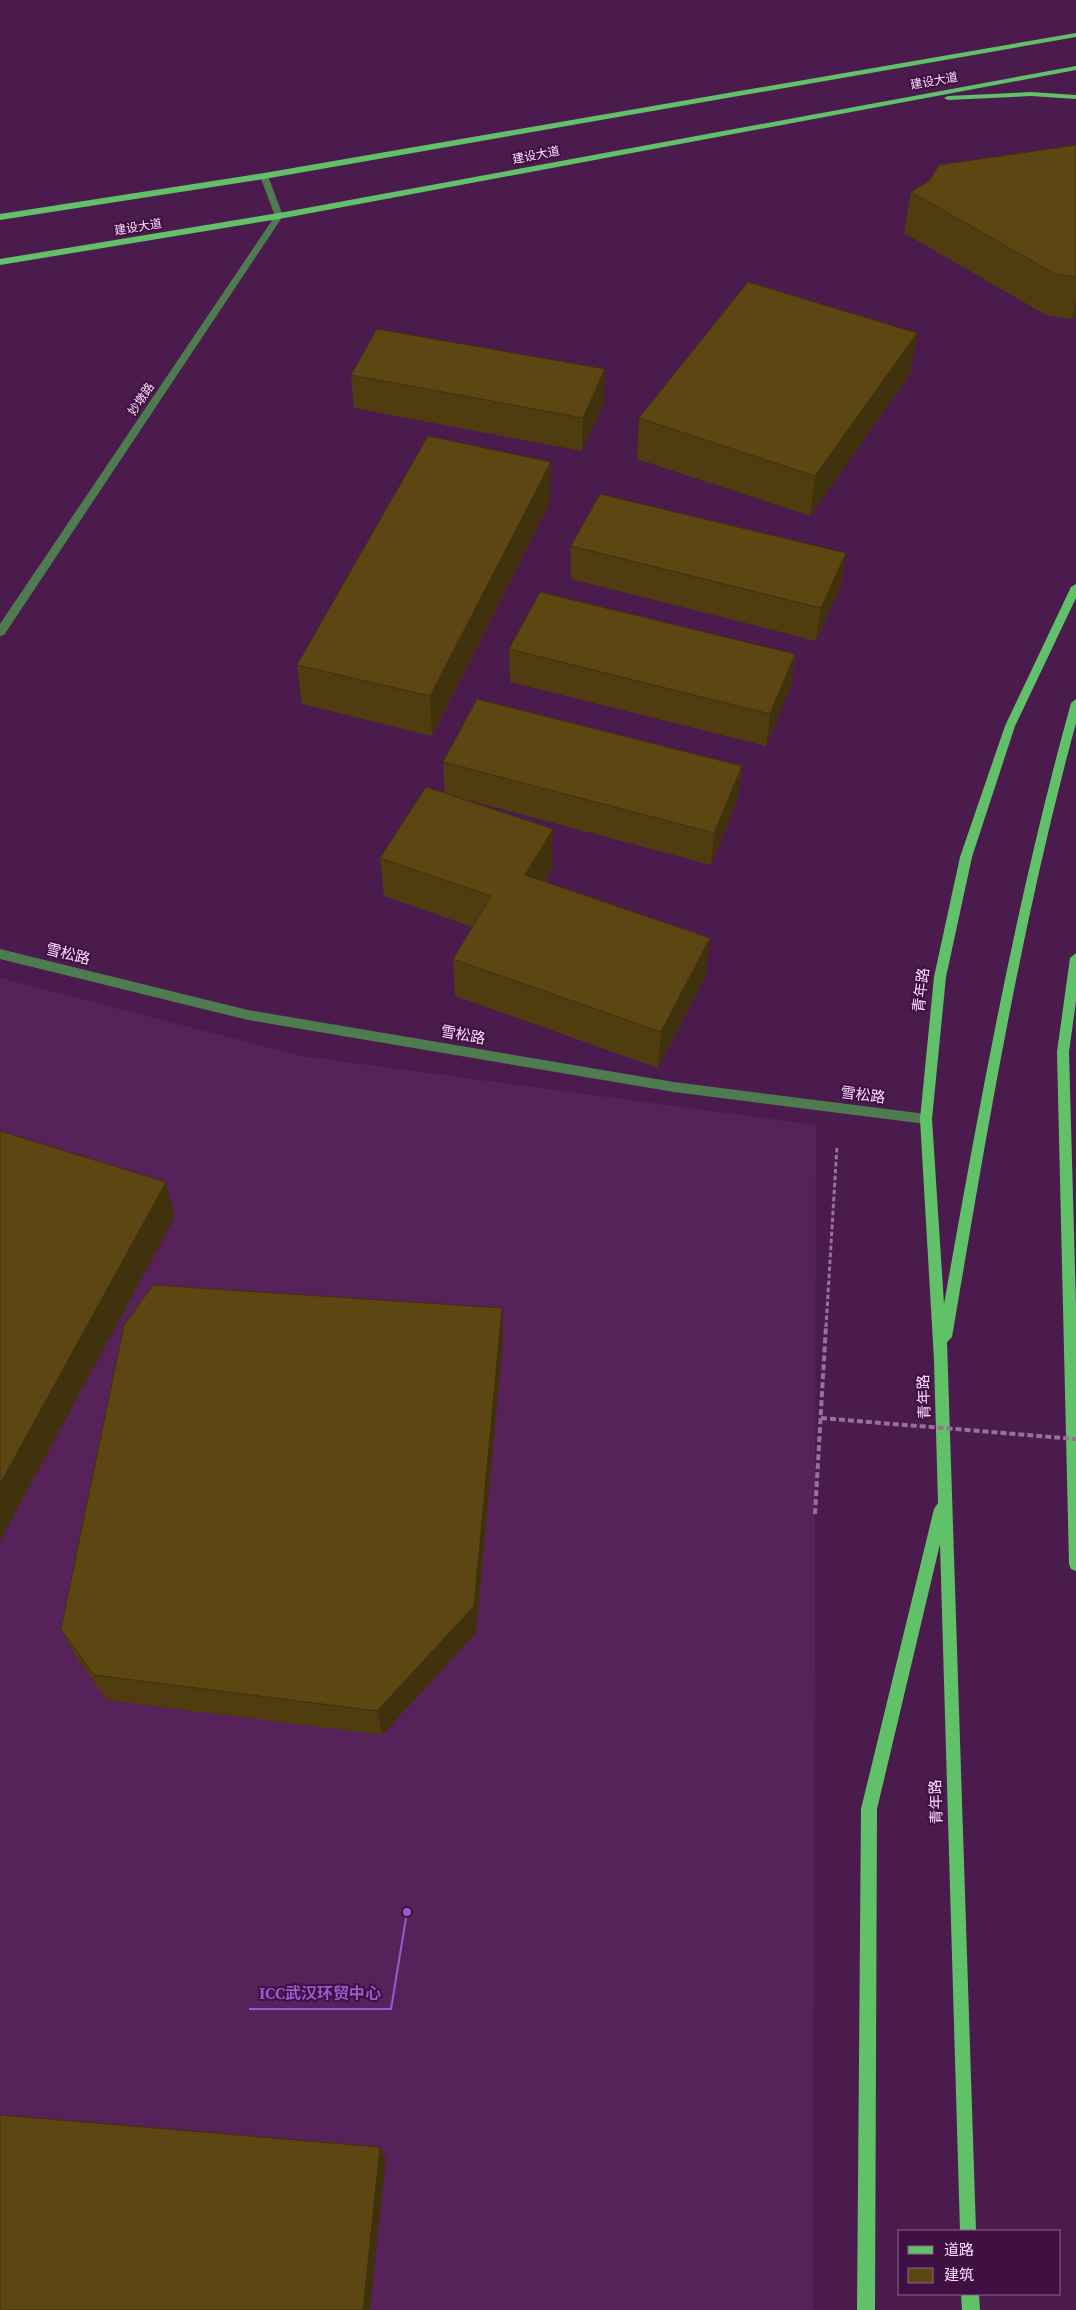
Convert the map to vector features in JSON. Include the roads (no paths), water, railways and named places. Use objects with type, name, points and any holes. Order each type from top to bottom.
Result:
[{"type":"main road","name":"建设大道","points":[[0,217],[264,176],[1076,35]]},
{"type":"main road","name":"建设大道","points":[[0,262],[279,216],[1076,68]]},
{"type":"main road","points":[[894,101],[1031,94],[1076,97]]},
{"type":"main road","name":"青年路","points":[[968,2230],[946,1492],[941,1360],[926,1119],[940,977],[966,857],[1010,726],[1076,587]]},
{"type":"main road","points":[[941,1360],[997,1038],[1054,781],[1076,703]]},
{"type":"main road","points":[[1076,958],[1063,1052],[1076,1564]]},
{"type":"main road","points":[[1070,1327],[1076,1292]]},
{"type":"main road","points":[[866,2310],[868,1810],[946,1492]]},
{"type":"main road","points":[[970,2295],[970,2310]]},
{"type":"street","points":[[264,176],[279,216]]},
{"type":"street","name":"妙墩路","points":[[0,632],[279,216]]},
{"type":"street","name":"雪松路","points":[[0,954],[258,1016],[674,1087],[926,1119]]},
{"type":"place","name":"ICC武汉环贸中心","points":[[407,1912]]}]
